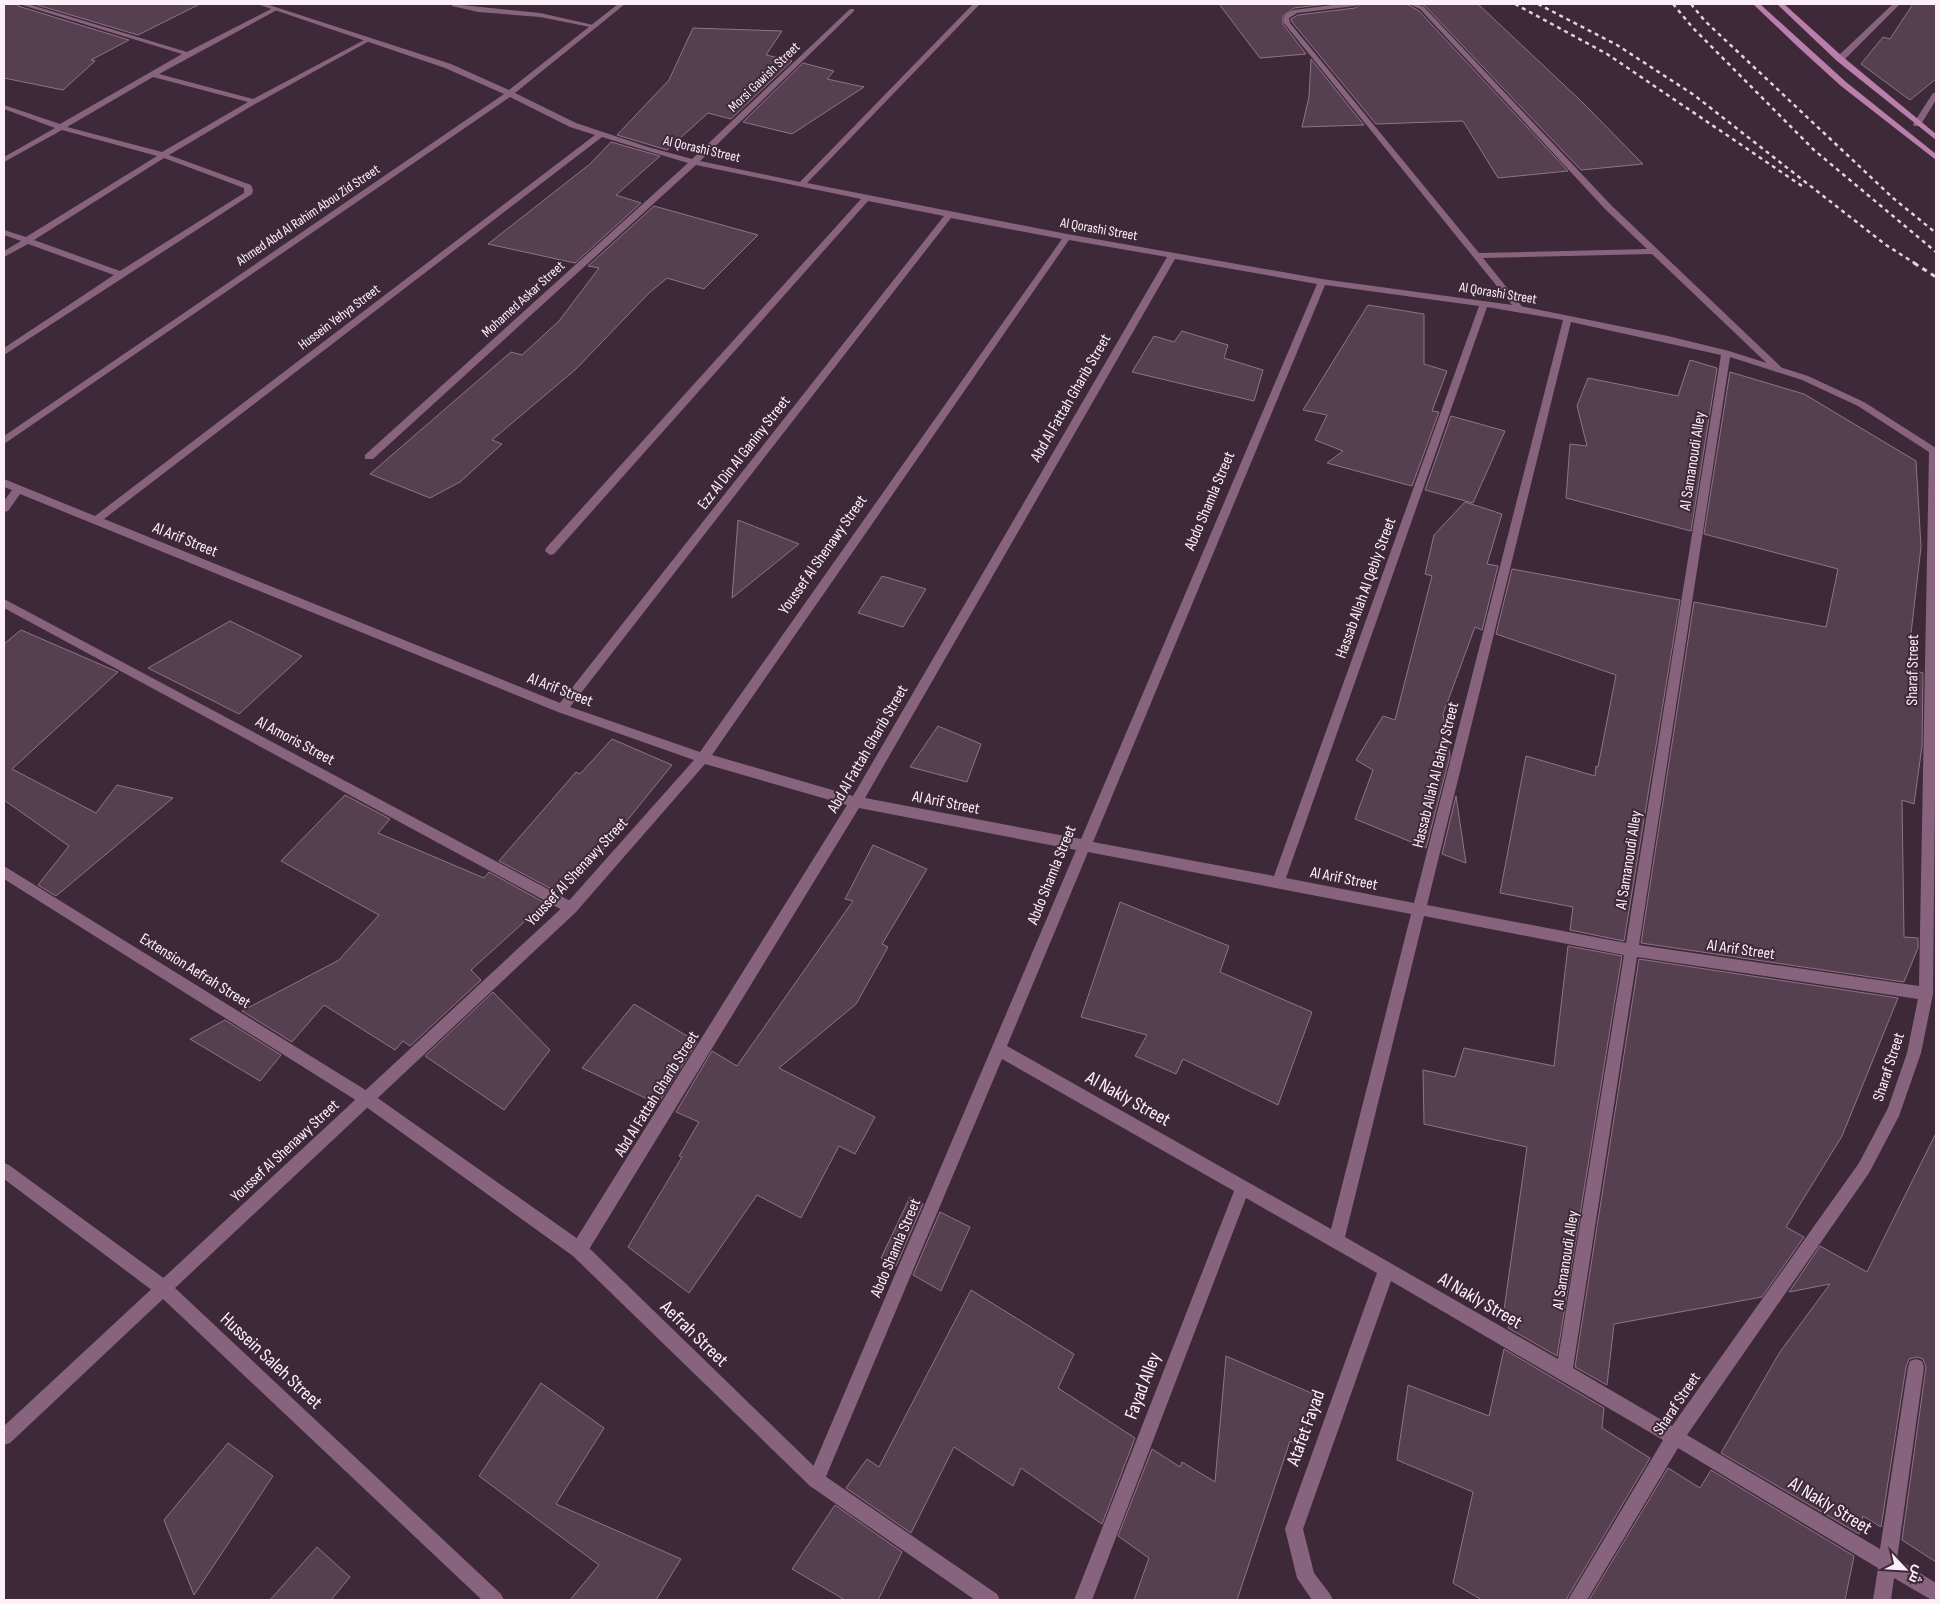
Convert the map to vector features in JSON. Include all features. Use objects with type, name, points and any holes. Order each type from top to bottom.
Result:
[{"type":"street","points":[[22,4],[188,54]]},
{"type":"street","name":"Al Qorashi Street","points":[[260,4],[448,66],[573,125],[694,162],[1067,237],[1322,282],[1484,304],[1568,318],[1726,353],[1806,378],[1861,404],[1935,451]]},
{"type":"street","name":"Ahmed Abd Al Rahim Abou Zid Street","points":[[4,441],[509,94],[622,4]]},
{"type":"street","points":[[801,185],[976,4]]},
{"type":"street","points":[[1355,4],[1296,10],[1286,18],[1293,31],[1520,310]]},
{"type":"street","points":[[1412,4],[1422,8],[1608,207],[1780,370]]},
{"type":"street","points":[[1756,4],[1822,65],[1882,116],[1936,158]]},
{"type":"street","points":[[1840,59],[1896,4]]},
{"type":"street","points":[[454,5],[478,10],[540,15],[595,26]]},
{"type":"street","points":[[1785,5],[1840,59],[1936,138]]},
{"type":"street","points":[[4,160],[63,128],[188,54],[275,9]]},
{"type":"street","name":"Morsi Gawish Street","points":[[694,162],[852,10]]},
{"type":"street","points":[[4,255],[254,100],[370,39]]},
{"type":"street","points":[[154,75],[254,100]]},
{"type":"street","points":[[1917,124],[1936,95]]},
{"type":"street","points":[[4,107],[63,128],[163,155],[248,187],[248,194],[121,274],[4,352]]},
{"type":"street","name":"Hussein Yehya Street","points":[[95,521],[600,134]]},
{"type":"street","name":"Mohamed Askar Street","points":[[369,457],[694,162]]},
{"type":"street","points":[[550,551],[866,198]]},
{"type":"street","name":"Ezz Al Din Al Ganiny Street","points":[[562,709],[950,215]]},
{"type":"street","points":[[4,232],[121,274]]},
{"type":"street","name":"Youssef Al Shenawy Street","points":[[4,1436],[570,908],[703,758],[1067,237]]},
{"type":"street","points":[[1476,256],[1655,251]]},
{"type":"street","name":"Abd Al Fattah Gharib Street","points":[[579,1250],[856,802],[1172,256]]},
{"type":"street","name":"Abdo Shamla Street","points":[[816,1480],[1000,1050],[1083,845],[1322,282]]},
{"type":"street","name":"Hassab Allah Al Qebly Street","points":[[1278,882],[1484,304]]},
{"type":"street","name":"Hassab Allah Al Bahry Street","points":[[1336,1240],[1568,318]]},
{"type":"street","name":"Al Samanoudi Alley","points":[[1564,1373],[1726,353]]},
{"type":"street","name":"Sharaf Street","points":[[1576,1600],[1675,1437],[1864,1168],[1894,1112],[1914,1053],[1926,994],[1932,786],[1935,451]]},
{"type":"street","name":"Al Arif Street","points":[[4,483],[562,709],[703,758],[856,802],[1631,950],[1926,994]]},
{"type":"street","points":[[4,508],[18,489]]},
{"type":"street","name":"Al Amoris Street","points":[[4,603],[570,908]]},
{"type":"street","name":"Extension Aefrah Street","points":[[4,872],[367,1099]]},
{"type":"street","name":"Al Nakly Street","points":[[1000,1050],[1387,1269],[1675,1437],[1936,1593]]},
{"type":"street","name":"Aefrah Street","points":[[367,1099],[579,1250],[816,1480],[991,1600]]},
{"type":"street","name":"Hussein Saleh Street","points":[[4,1170],[163,1288],[495,1600]]},
{"type":"street","name":"Fayad Alley","points":[[1083,1600],[1243,1187]]},
{"type":"street","name":"Atafet Fayad","points":[[1324,1600],[1306,1578],[1294,1529],[1387,1269]]},
{"type":"street","points":[[1882,1600],[1916,1367]]},
{"type":"building","points":[[4,4],[17,4],[18,6],[129,40],[91,60],[95,61],[63,90],[4,78]]},
{"type":"building","points":[[34,4],[200,4],[138,35]]},
{"type":"building","points":[[1219,4],[1327,4],[1294,8],[1283,16],[1283,24],[1306,54],[1260,58]]},
{"type":"building","points":[[1360,4],[1407,4],[1419,11],[1568,171],[1498,178],[1463,121],[1376,124],[1291,19],[1298,15],[1355,8]]},
{"type":"building","points":[[1421,4],[1478,4],[1581,101],[1643,164],[1581,170]]},
{"type":"building","points":[[1913,4],[1936,4],[1936,79],[1910,100],[1861,64],[1883,37],[1890,39]]},
{"type":"building","points":[[693,28],[782,31],[766,55],[792,61],[731,119],[708,113],[667,150],[617,135],[669,80]]},
{"type":"building","points":[[1311,59],[1364,125],[1302,127],[1309,97]]},
{"type":"building","points":[[803,63],[834,71],[827,79],[864,87],[792,134],[743,122]]},
{"type":"building","points":[[611,142],[660,156],[616,195],[641,203],[575,263],[488,244],[590,164]]},
{"type":"building","points":[[654,206],[758,235],[704,289],[667,278],[649,293],[576,369],[492,440],[502,444],[460,482],[430,498],[370,474],[511,352],[522,355],[559,321],[599,268],[588,266]]},
{"type":"building","points":[[1368,305],[1424,314],[1424,364],[1447,371],[1432,411],[1439,412],[1412,486],[1327,463],[1343,451],[1315,440],[1327,415],[1303,410]]},
{"type":"building","points":[[1182,331],[1228,345],[1224,358],[1263,370],[1254,401],[1132,372],[1154,336],[1174,342]]},
{"type":"building","points":[[1690,360],[1717,368],[1691,531],[1566,498],[1570,444],[1587,446],[1577,406],[1588,378],[1678,396]]},
{"type":"building","points":[[1730,372],[1804,394],[1916,461],[1921,547],[1907,668],[1923,673],[1922,746],[1914,804],[1902,800],[1904,937],[1918,938],[1918,948],[1904,982],[1641,943],[1694,602],[1826,627],[1838,569],[1704,534]]},
{"type":"building","points":[[1451,416],[1505,431],[1473,503],[1425,490]]},
{"type":"building","points":[[1465,502],[1502,514],[1487,564],[1498,566],[1482,630],[1475,627],[1443,714],[1450,756],[1426,848],[1355,819],[1373,770],[1356,760],[1383,716],[1395,720],[1432,576],[1425,574],[1434,535]]},
{"type":"building","points":[[738,520],[799,544],[732,598]]},
{"type":"building","points":[[1512,569],[1680,600],[1624,941],[1570,930],[1573,907],[1500,893],[1526,756],[1595,776],[1616,675],[1496,634]]},
{"type":"building","points":[[882,576],[926,589],[903,627],[858,613]]},
{"type":"building","points":[[230,621],[302,656],[239,714],[148,668]]},
{"type":"building","points":[[21,630],[118,672],[12,769],[96,813],[117,785],[173,798],[56,896],[38,885],[69,846],[4,800],[4,644]]},
{"type":"building","points":[[938,726],[981,744],[967,782],[910,767]]},
{"type":"building","points":[[612,739],[672,765],[587,870],[583,868],[557,892],[499,861],[576,772],[580,774]]},
{"type":"building","points":[[345,795],[390,819],[378,833],[484,878],[489,872],[545,903],[471,970],[481,980],[410,1046],[403,1041],[395,1050],[324,1005],[292,1042],[242,1011],[339,960],[379,915],[281,861]]},
{"type":"building","points":[[1456,796],[1466,863],[1442,854]]},
{"type":"building","points":[[873,845],[927,869],[882,944],[888,947],[856,1004],[779,1068],[875,1117],[855,1154],[839,1146],[801,1218],[757,1195],[689,1293],[628,1247],[682,1157],[679,1156],[699,1122],[676,1112],[712,1051],[737,1066],[853,901],[845,899]]},
{"type":"building","points":[[1120,902],[1229,946],[1220,972],[1312,1012],[1278,1105],[1183,1059],[1176,1074],[1135,1056],[1147,1035],[1081,1017]]},
{"type":"building","points":[[1568,946],[1622,956],[1557,1356],[1508,1328],[1510,1320],[1503,1317],[1527,1147],[1424,1124],[1423,1070],[1455,1077],[1464,1048],[1554,1066]]},
{"type":"building","points":[[1639,959],[1898,998],[1842,1136],[1786,1227],[1804,1237],[1762,1297],[1614,1324],[1607,1385],[1575,1367]]},
{"type":"building","points":[[493,992],[550,1050],[504,1110],[425,1056]]},
{"type":"building","points":[[634,1004],[697,1042],[658,1104],[582,1068]]},
{"type":"building","points":[[225,1020],[281,1055],[260,1081],[190,1039]]},
{"type":"building","points":[[1936,1133],[1936,1562],[1902,1540],[1926,1367],[1923,1359],[1917,1357],[1909,1359],[1906,1367],[1881,1527],[1863,1516],[1859,1534],[1721,1453],[1780,1352],[1830,1284],[1789,1292],[1820,1246],[1867,1272]]},
{"type":"building","points":[[910,1197],[923,1204],[896,1266],[881,1258]]},
{"type":"building","points":[[940,1212],[970,1227],[941,1291],[913,1275]]},
{"type":"building","points":[[971,1290],[1074,1354],[1058,1388],[1135,1438],[1102,1524],[1021,1468],[1013,1486],[954,1447],[911,1533],[846,1488],[867,1459],[879,1467]]},
{"type":"building","points":[[1504,1349],[1604,1408],[1602,1428],[1650,1458],[1566,1600],[1482,1600],[1453,1583],[1473,1492],[1397,1460],[1408,1385],[1489,1416]]},
{"type":"building","points":[[1226,1356],[1318,1396],[1299,1446],[1290,1441],[1237,1600],[1134,1600],[1149,1558],[1118,1536],[1152,1449],[1180,1467],[1182,1462],[1215,1482]]},
{"type":"building","points":[[541,1383],[604,1428],[556,1504],[681,1559],[656,1600],[570,1600],[599,1565],[479,1476]]},
{"type":"building","points":[[228,1443],[273,1476],[194,1595],[164,1520]]},
{"type":"building","points":[[1668,1468],[1700,1488],[1711,1470],[1854,1556],[1845,1600],[1589,1600]]},
{"type":"building","points":[[835,1505],[902,1552],[878,1600],[845,1600],[792,1569]]},
{"type":"building","points":[[317,1547],[350,1577],[331,1600],[270,1600]]},
{"type":"railway","points":[[1515,4],[1607,54],[1802,186]]},
{"type":"railway","points":[[1538,4],[1617,45],[1694,95],[1886,245],[1916,264]]},
{"type":"railway","points":[[1673,4],[1693,28],[1814,150],[1936,252]]},
{"type":"railway","points":[[1691,4],[1705,21],[1893,198],[1936,233]]},
{"type":"railway","points":[[1914,263],[1936,277]]}]
